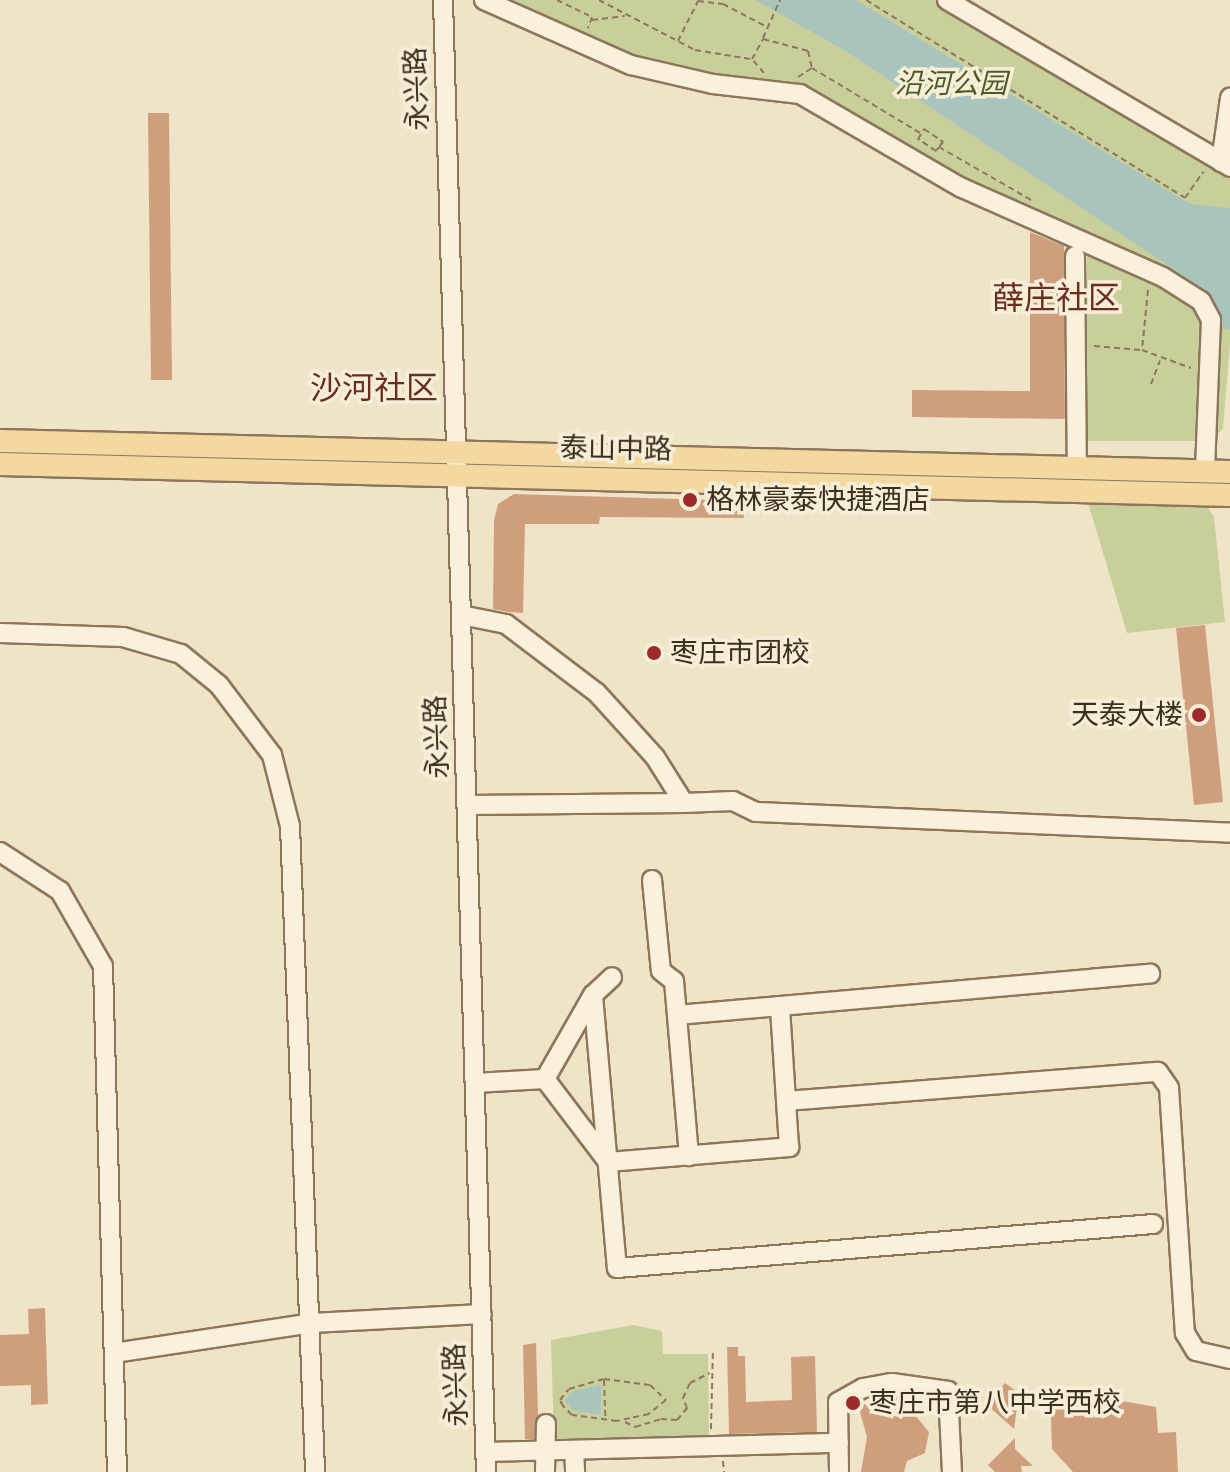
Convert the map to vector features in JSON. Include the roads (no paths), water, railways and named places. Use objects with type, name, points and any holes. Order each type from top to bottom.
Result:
[{"type":"main road","name":"泰山中路","points":[[0,441],[1230,472]]},
{"type":"main road","name":"泰山中路","points":[[0,464],[1230,495]]},
{"type":"street","name":"永兴路","points":[[443,0],[486,1472]]},
{"type":"street","points":[[484,0],[631,65],[713,84],[800,94],[960,187],[1155,273],[1201,301],[1211,320],[1205,471]]},
{"type":"street","points":[[947,0],[1226,164],[1230,98]]},
{"type":"street","points":[[1075,256],[1077,468]]},
{"type":"street","points":[[461,615],[506,624],[597,693],[655,757],[684,803]]},
{"type":"street","points":[[0,633],[123,637],[181,654],[219,685],[272,755],[290,826],[312,1323],[315,1472]]},
{"type":"street","points":[[467,805],[733,801],[756,812],[1230,833]]},
{"type":"street","points":[[0,852],[60,891],[103,966],[117,1472]]},
{"type":"street","points":[[652,880],[661,971],[674,981],[689,1156]]},
{"type":"street","points":[[677,1015],[1150,974]]},
{"type":"street","points":[[545,1079],[593,995],[612,977]]},
{"type":"street","points":[[593,995],[617,1268],[1153,1224],[1178,1239]]},
{"type":"street","points":[[608,1162],[789,1147],[780,1006]]},
{"type":"street","points":[[786,1101],[1158,1072],[1169,1088],[1188,1343],[1207,1357],[1230,1359]]},
{"type":"street","points":[[475,1083],[545,1079]]},
{"type":"street","points":[[545,1079],[608,1162]]},
{"type":"street","points":[[1153,1224],[1176,1201]]},
{"type":"street","points":[[114,1353],[312,1323],[482,1314]]},
{"type":"street","points":[[839,1472],[838,1402],[863,1388],[892,1383],[948,1391],[952,1472]]},
{"type":"street","points":[[545,1472],[546,1424]]},
{"type":"street","points":[[486,1452],[839,1443]]},
{"type":"street","points":[[574,1450],[575,1472]]},
{"type":"water","points":[[755,0],[856,0],[1190,204],[1230,208],[1230,330],[1221,328],[1220,312],[1205,290],[844,50]]},
{"type":"water","points":[[601,1385],[601,1415],[573,1410],[564,1400],[574,1391]]},
{"type":"place","name":"格林豪泰快捷酒店","points":[[690,500]]},
{"type":"place","name":"枣庄市团校","points":[[654,653]]},
{"type":"place","name":"天泰大楼","points":[[1199,715]]},
{"type":"place","name":"枣庄市第八中学西校","points":[[853,1403]]},
{"type":"district","name":"薛庄社区","points":[[1056,298]]},
{"type":"district","name":"沙河社区","points":[[374,388]]},
{"type":"park label","name":"沿河公园","points":[[951,84]]}]
